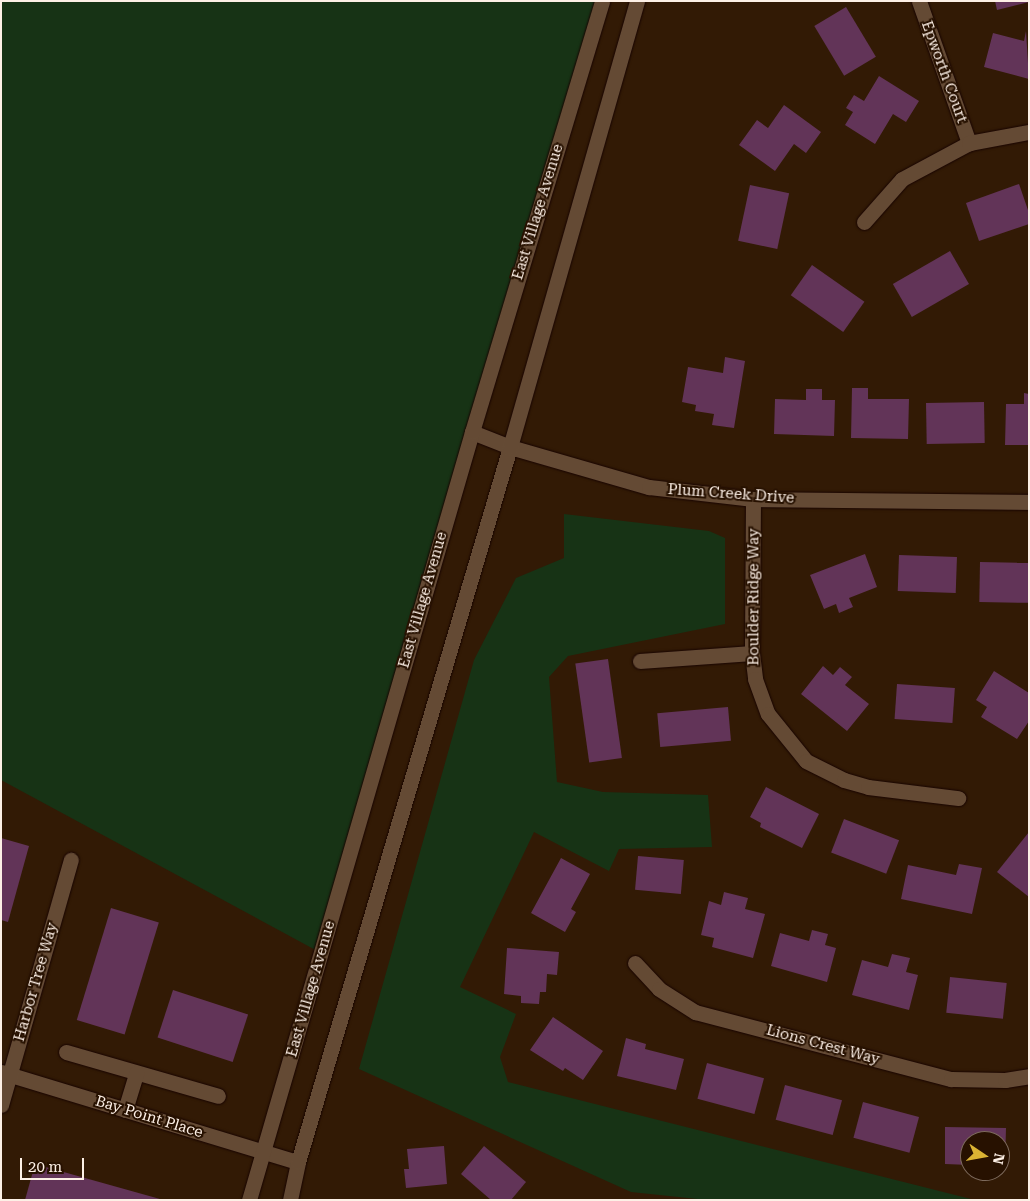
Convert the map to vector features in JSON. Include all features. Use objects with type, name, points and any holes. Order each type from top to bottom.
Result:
[{"type":"street","name":"East Village Avenue","points":[[249,1200],[472,432],[602,1]]},
{"type":"street","points":[[290,1200],[298,1162],[510,447],[637,1]]},
{"type":"street","name":"Epworth Court","points":[[919,1],[969,143]]},
{"type":"street","points":[[864,222],[902,178],[969,143],[1029,132]]},
{"type":"street","name":"Plum Creek Drive","points":[[472,432],[510,447],[649,487],[753,499],[1029,502]]},
{"type":"street","name":"Boulder Ridge Way","points":[[753,499],[752,653],[755,679],[768,714],[806,761],[844,780],[868,787],[958,798]]},
{"type":"street","points":[[640,661],[752,653]]},
{"type":"street","name":"Harbor Tree Way","points":[[1,1105],[6,1074],[71,860]]},
{"type":"street","name":"Lions Crest Way","points":[[635,963],[659,989],[695,1012],[951,1079],[1005,1080],[1029,1076]]},
{"type":"street","points":[[66,1052],[218,1096]]},
{"type":"street","points":[[125,1110],[136,1073]]},
{"type":"street","name":"Bay Point Place","points":[[6,1074],[298,1162]]},
{"type":"green space","points":[[1,1],[602,1],[321,953],[1,780]]},
{"type":"green space","points":[[564,514],[709,531],[725,538],[725,624],[568,656],[549,677],[557,782],[603,792],[708,795],[712,847],[619,849],[609,871],[534,832],[460,987],[516,1014],[500,1057],[508,1082],[975,1200],[707,1200],[631,1192],[359,1069],[474,660],[516,578],[564,558]]},
{"type":"building","points":[[995,1],[1029,1],[1029,2],[997,10]]},
{"type":"building","points":[[846,7],[876,57],[844,76],[814,26]]},
{"type":"building","points":[[1026,31],[1029,79],[984,67],[993,33],[1024,41]]},
{"type":"building","points":[[879,76],[919,101],[906,122],[893,114],[875,144],[845,125],[853,112],[846,108],[854,95],[864,101]]},
{"type":"building","points":[[784,105],[821,132],[806,153],[794,144],[775,171],[739,145],[757,120],[768,128]]},
{"type":"building","points":[[1019,184],[1029,213],[1029,224],[979,241],[966,203]]},
{"type":"building","points":[[750,185],[789,193],[777,249],[738,241]]},
{"type":"building","points":[[950,251],[969,284],[912,317],[893,284]]},
{"type":"building","points":[[812,265],[864,302],[843,332],[791,295]]},
{"type":"building","points":[[725,357],[745,361],[734,428],[712,425],[714,414],[695,411],[696,405],[682,402],[688,367],[723,373]]},
{"type":"building","points":[[852,388],[868,388],[868,399],[909,399],[908,439],[851,438]]},
{"type":"building","points":[[806,389],[822,389],[822,400],[835,400],[834,436],[774,434],[775,399],[806,400]]},
{"type":"building","points":[[1024,393],[1029,394],[1029,445],[1005,445],[1006,404],[1024,404]]},
{"type":"building","points":[[984,402],[985,443],[927,444],[926,403]]},
{"type":"building","points":[[865,554],[877,587],[849,598],[853,607],[839,613],[836,604],[824,609],[810,575]]},
{"type":"building","points":[[899,555],[957,557],[956,593],[898,591]]},
{"type":"building","points":[[980,562],[1029,563],[1028,603],[979,602]]},
{"type":"building","points":[[608,659],[622,758],[589,763],[575,664]]},
{"type":"building","points":[[823,666],[833,675],[840,667],[852,677],[845,685],[869,704],[847,731],[801,694]]},
{"type":"building","points":[[994,671],[1029,693],[1029,721],[1017,739],[981,717],[987,707],[976,700]]},
{"type":"building","points":[[897,684],[955,688],[952,723],[895,719]]},
{"type":"building","points":[[728,707],[731,741],[660,747],[657,713]]},
{"type":"building","points":[[766,787],[819,814],[802,848],[760,827],[761,823],[750,817]]},
{"type":"building","points":[[844,819],[899,840],[886,874],[831,853]]},
{"type":"building","points":[[1029,832],[1029,897],[997,872]]},
{"type":"building","points":[[1,838],[29,846],[8,922],[1,920]]},
{"type":"building","points":[[638,856],[684,860],[681,894],[635,890]]},
{"type":"building","points":[[561,858],[590,874],[571,909],[576,912],[565,932],[531,913]]},
{"type":"building","points":[[959,864],[982,868],[972,914],[901,899],[908,865],[956,875]]},
{"type":"building","points":[[724,892],[748,898],[745,909],[765,914],[753,958],[712,947],[714,938],[701,935],[709,901],[721,905]]},
{"type":"building","points":[[111,908],[159,923],[125,1035],[77,1020]]},
{"type":"building","points":[[812,930],[828,934],[825,945],[836,948],[827,982],[771,966],[780,933],[809,941]]},
{"type":"building","points":[[507,948],[559,952],[557,975],[547,974],[546,992],[540,992],[539,1004],[521,1003],[521,996],[504,994]]},
{"type":"building","points":[[892,954],[910,958],[906,972],[918,975],[909,1010],[852,995],[862,960],[888,967]]},
{"type":"building","points":[[950,977],[1007,983],[1003,1019],[946,1013]]},
{"type":"building","points":[[173,990],[248,1014],[233,1062],[158,1038]]},
{"type":"building","points":[[553,1017],[603,1051],[583,1080],[565,1068],[563,1071],[530,1050]]},
{"type":"building","points":[[626,1038],[646,1044],[645,1049],[684,1059],[676,1090],[617,1076]]},
{"type":"building","points":[[707,1063],[764,1078],[754,1114],[697,1099]]},
{"type":"building","points":[[785,1085],[842,1100],[833,1135],[776,1120]]},
{"type":"building","points":[[863,1102],[919,1117],[909,1153],[853,1138]]},
{"type":"building","points":[[945,1127],[1006,1128],[1006,1131],[960,1131],[960,1165],[945,1164]]},
{"type":"building","points":[[444,1146],[447,1184],[406,1188],[404,1169],[409,1169],[407,1149]]},
{"type":"building","points":[[484,1146],[526,1182],[511,1200],[491,1200],[461,1174]]},
{"type":"building","points":[[35,1164],[160,1199],[160,1200],[25,1200]]}]
